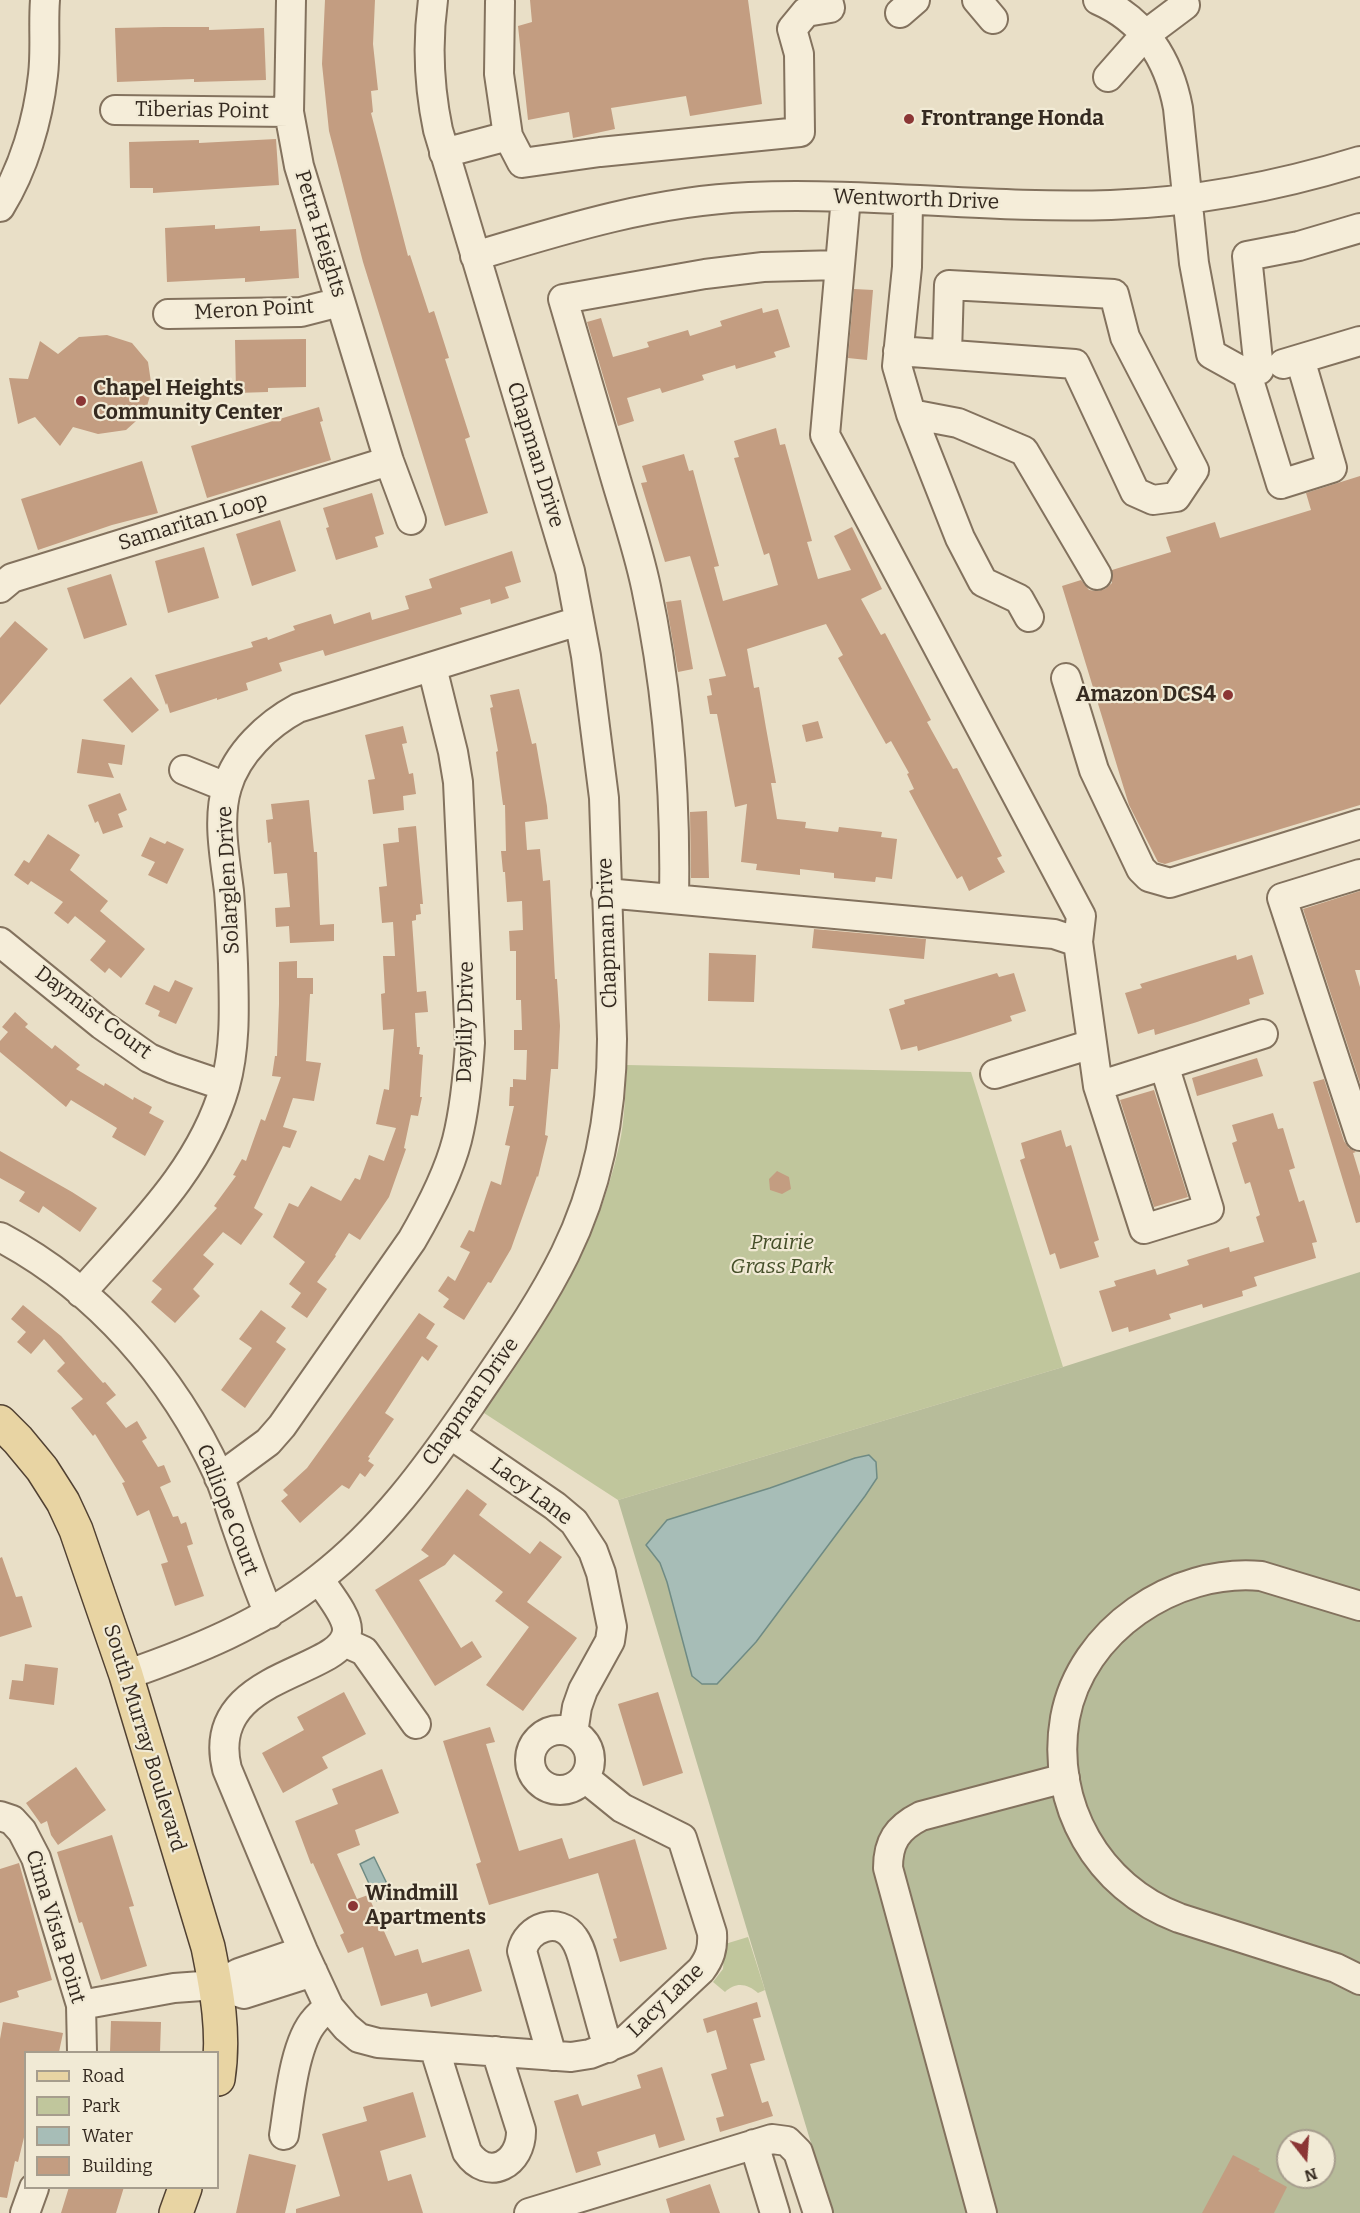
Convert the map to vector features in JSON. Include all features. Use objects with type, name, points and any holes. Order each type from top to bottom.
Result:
[{"type":"main road","name":"South Murray Boulevard","points":[[0,1422],[42,1469],[63,1502],[92,1573],[126,1675],[208,1947],[221,2025],[219,2069]]},
{"type":"main road","points":[[176,2213],[184,2189]]},
{"type":"street","points":[[0,207],[9,193],[32,134],[43,74],[45,0]]},
{"type":"street","name":"Petra Heights","points":[[291,0],[289,112],[299,166],[389,461],[411,520]]},
{"type":"street","name":"Chapman Drive","points":[[126,1675],[176,1657],[270,1614],[319,1580],[362,1543],[389,1515],[450,1434],[530,1317],[549,1284],[566,1253],[595,1174],[606,1124],[612,1074],[604,798],[599,746],[570,571],[444,153],[433,104],[429,41],[433,0]]},
{"type":"street","points":[[496,1],[499,74],[508,136],[522,163],[600,152],[800,132],[799,54],[792,29],[807,12],[830,8],[828,0]]},
{"type":"street","points":[[1098,0],[1131,19],[1145,34],[1157,48],[1174,84],[1179,108],[1194,263],[1211,354],[1253,372],[1360,341]]},
{"type":"street","points":[[1108,77],[1145,34],[1185,5]]},
{"type":"street","name":"Tiberias Point","points":[[115,110],[289,112]]},
{"type":"street","points":[[444,153],[508,136]]},
{"type":"street","name":"Wentworth Drive","points":[[475,256],[593,221],[666,206],[747,197],[846,197],[1079,205],[1188,200],[1277,184],[1360,161]]},
{"type":"street","points":[[846,197],[825,435],[1082,916],[1078,942],[1098,1086],[1144,1229],[1209,1209],[1164,1065]]},
{"type":"street","points":[[908,200],[908,267],[897,366],[911,414],[960,538],[982,582],[1019,599],[1029,617]]},
{"type":"street","points":[[1300,359],[1332,468],[1281,484],[1253,372],[1247,256],[1299,246],[1360,228]]},
{"type":"street","points":[[674,899],[675,839],[672,759],[654,634],[633,537],[563,299],[705,274],[763,267],[840,265]]},
{"type":"street","points":[[898,351],[1075,364],[1135,492],[1153,500],[1176,497],[1194,470],[1125,337],[1114,294],[949,285],[947,354]]},
{"type":"street","name":"Meron Point","points":[[168,314],[302,312],[340,302]]},
{"type":"street","points":[[911,414],[958,423],[1024,452],[1097,575]]},
{"type":"street","name":"Samaritan Loop","points":[[4,575],[389,461]]},
{"type":"street","name":"Solarglen Drive","points":[[81,1293],[174,1188],[202,1144],[225,1086],[234,1038],[235,1010],[231,909],[223,821],[226,787],[244,754],[280,717],[298,708],[579,621]]},
{"type":"street","name":"Daylily Drive","points":[[219,1478],[268,1442],[300,1402],[412,1240],[440,1186],[457,1139],[470,1043],[460,814],[453,752],[432,667]]},
{"type":"street","points":[[1066,678],[1094,770],[1141,869],[1149,877],[1170,883],[1360,824]]},
{"type":"street","points":[[184,770],[226,787]]},
{"type":"street","points":[[1360,874],[1282,898],[1360,1136]]},
{"type":"street","points":[[606,893],[1054,934],[1078,942]]},
{"type":"street","name":"Daymist Court","points":[[0,942],[102,1025],[149,1058],[225,1086]]},
{"type":"street","points":[[1098,1086],[1263,1034]]},
{"type":"street","points":[[994,1074],[1092,1044]]},
{"type":"street","name":"Calliope Court","points":[[0,1237],[42,1262],[81,1293],[112,1320],[156,1372],[198,1435],[219,1478],[252,1574],[270,1614]]},
{"type":"street","name":"Lacy Lane","points":[[450,1434],[555,1506],[574,1522],[593,1551],[601,1572],[610,1611],[611,1634],[602,1658],[583,1690],[577,1707],[573,1733]]},
{"type":"street","points":[[1360,1606],[1261,1576],[1226,1576],[1199,1581],[1170,1591],[1134,1613],[1102,1643],[1080,1677],[1065,1716],[1063,1745],[1065,1778],[1077,1821],[1100,1862],[1116,1880],[1137,1897],[1159,1911],[1336,1968],[1360,1980]]},
{"type":"street","points":[[319,1580],[346,1621],[347,1631],[344,1642],[364,1650],[416,1724]]},
{"type":"street","name":"Lacy Lane","points":[[344,1642],[334,1652],[276,1680],[237,1710],[229,1723],[223,1753],[227,1768],[329,2007],[359,2038],[378,2043],[571,2057],[608,2048],[626,2040],[702,1970],[710,1958],[713,1947],[712,1934],[682,1838],[622,1808],[585,1778]]},
{"type":"street","points":[[559,1730],[573,1733],[585,1742],[590,1755],[591,1762],[585,1778],[577,1786],[565,1790],[548,1788],[534,1775],[530,1762],[533,1747],[544,1734],[559,1730]]},
{"type":"street","points":[[982,2213],[888,1868],[889,1845],[910,1821],[921,1816],[1065,1778]]},
{"type":"street","name":"Cima Vista Point","points":[[0,1816],[12,1820],[22,1831],[36,1858],[81,2005],[82,2051]]},
{"type":"street","points":[[552,2056],[522,1951],[525,1940],[533,1932],[551,1926],[569,1932],[579,1947],[608,2048]]},
{"type":"street","points":[[81,2005],[174,1988],[216,1985],[239,1973],[308,1962]]},
{"type":"street","points":[[284,2135],[294,2074],[304,2037],[314,2020],[329,2007]]},
{"type":"street","points":[[434,2047],[467,2152],[472,2160],[481,2165],[498,2168],[512,2159],[521,2141],[521,2130],[496,2051]]},
{"type":"street","points":[[529,2213],[772,2139],[787,2141],[798,2152],[818,2213]]},
{"type":"street","points":[[754,2144],[775,2213]]},
{"type":"street","points":[[25,2213],[33,2189]]},
{"type":"green space","name":"Prairie Grass Park","points":[[627,1065],[971,1072],[1063,1367],[618,1500],[484,1413],[565,1287],[596,1220],[609,1185],[621,1136]]},
{"type":"green space","points":[[1360,1272],[1360,2213],[832,2213],[618,1500],[1063,1367]]},
{"type":"green space","points":[[748,1937],[765,1990],[758,1993],[746,1986],[738,1985],[725,1992],[713,1982],[723,1969],[725,1944]]},
{"type":"water","points":[[869,1455],[876,1462],[877,1478],[865,1496],[756,1642],[717,1684],[702,1684],[692,1676],[667,1582],[660,1563],[646,1545],[667,1520]]},
{"type":"water","points":[[374,1857],[392,1894],[377,1901],[360,1864]]},
{"type":"building","points":[[325,0],[375,0],[373,44],[378,90],[371,91],[373,112],[371,113],[408,256],[410,255],[429,313],[434,311],[449,358],[445,359],[470,437],[465,439],[488,513],[445,526],[363,262],[329,131],[322,64]]},
{"type":"building","points":[[530,0],[748,0],[762,104],[690,116],[686,96],[611,108],[615,129],[573,138],[569,112],[528,120],[518,26],[532,22]]},
{"type":"building","points":[[209,27],[209,30],[264,28],[266,80],[194,82],[194,79],[117,82],[115,28]]},
{"type":"building","points":[[276,139],[279,185],[153,193],[153,188],[130,188],[129,142],[199,140],[199,143]]},
{"type":"building","points":[[215,225],[215,229],[260,226],[260,231],[296,229],[299,278],[245,282],[245,278],[167,282],[165,228]]},
{"type":"building","points":[[854,289],[873,290],[867,360],[848,358]]},
{"type":"building","points":[[762,308],[763,313],[778,309],[790,347],[774,352],[776,357],[736,369],[735,365],[702,375],[704,380],[662,393],[660,388],[627,398],[634,421],[618,426],[587,322],[601,318],[613,357],[649,347],[647,342],[688,330],[690,336],[722,326],[720,321]]},
{"type":"building","name":"Chapel Heights Community Center","points":[[107,335],[132,343],[148,362],[152,389],[145,413],[126,430],[98,434],[73,427],[60,446],[35,417],[18,424],[9,378],[28,379],[40,341],[58,354],[79,337]]},
{"type":"building","points":[[306,339],[306,387],[268,388],[268,392],[236,393],[235,340]]},
{"type":"building","points":[[319,407],[323,421],[320,422],[331,460],[207,498],[191,446]]},
{"type":"building","points":[[776,428],[780,445],[785,444],[812,541],[807,542],[818,579],[851,570],[834,536],[852,527],[882,589],[861,599],[881,635],[885,633],[931,720],[927,722],[953,769],[957,768],[1002,856],[997,858],[1005,872],[969,891],[962,876],[957,879],[909,791],[914,789],[907,774],[909,773],[891,741],[886,744],[859,696],[838,658],[843,655],[826,624],[747,649],[754,688],[759,687],[776,783],[771,783],[777,819],[806,822],[805,828],[838,832],[839,827],[882,832],[881,837],[897,839],[892,879],[876,877],[875,882],[834,878],[834,873],[800,869],[800,875],[756,870],[757,864],[741,862],[747,804],[735,807],[717,714],[710,714],[707,696],[712,695],[709,679],[726,676],[690,556],[665,562],[641,483],[647,482],[642,466],[684,454],[689,471],[693,470],[719,566],[714,567],[723,601],[778,585],[769,553],[764,555],[734,458],[739,457],[734,441]]},
{"type":"building","points":[[142,461],[158,513],[112,525],[38,550],[21,499]]},
{"type":"building","name":"Amazon DCS4","points":[[1360,476],[1360,805],[1165,864],[1158,862],[1129,805],[1062,586],[1081,580],[1089,590],[1105,589],[1112,583],[1112,570],[1171,552],[1166,537],[1215,522],[1220,538],[1311,510],[1306,493]]},
{"type":"building","points":[[372,493],[384,534],[375,537],[378,547],[336,560],[326,528],[329,527],[323,508]]},
{"type":"building","points":[[280,520],[296,571],[252,586],[236,534]]},
{"type":"building","points":[[204,547],[219,598],[168,613],[155,561]]},
{"type":"building","points":[[512,551],[521,582],[505,587],[509,598],[491,604],[490,599],[460,608],[462,614],[325,656],[323,650],[279,663],[282,671],[246,683],[248,690],[217,700],[217,698],[170,713],[167,703],[166,705],[155,675],[253,647],[251,642],[267,637],[268,640],[295,630],[293,626],[331,614],[334,624],[370,612],[372,620],[409,609],[405,596],[432,588],[429,579]]},
{"type":"building","points":[[111,574],[127,625],[84,639],[67,588]]},
{"type":"building","points":[[681,600],[693,669],[678,672],[666,602]]},
{"type":"building","points":[[15,621],[48,649],[0,705],[0,638]]},
{"type":"building","points":[[131,677],[159,710],[132,733],[103,700]]},
{"type":"building","points":[[519,689],[532,744],[536,743],[547,806],[548,819],[525,822],[527,850],[540,849],[543,881],[550,880],[560,1026],[558,1069],[551,1069],[545,1135],[548,1136],[538,1177],[511,1249],[491,1283],[488,1282],[464,1320],[443,1307],[449,1299],[438,1291],[448,1276],[455,1281],[470,1252],[460,1247],[469,1230],[474,1232],[491,1181],[501,1185],[510,1146],[505,1145],[514,1106],[509,1106],[510,1087],[513,1087],[513,1079],[526,1080],[527,1050],[514,1050],[514,1030],[522,1030],[521,1000],[516,1000],[516,951],[510,951],[509,931],[523,930],[522,901],[507,902],[501,851],[506,851],[505,805],[503,805],[496,752],[498,751],[490,708],[493,707],[490,695]]},
{"type":"building","points":[[818,721],[823,738],[806,742],[802,725]]},
{"type":"building","points":[[403,726],[407,743],[402,744],[409,774],[413,773],[416,794],[403,796],[404,810],[373,814],[368,780],[375,779],[365,735]]},
{"type":"building","points":[[82,739],[125,745],[122,765],[108,763],[114,778],[77,773]]},
{"type":"building","points":[[120,793],[127,810],[118,814],[123,827],[103,834],[98,821],[95,823],[88,805]]},
{"type":"building","points":[[309,800],[314,852],[317,852],[320,925],[334,924],[334,941],[290,943],[289,926],[276,927],[275,908],[290,907],[287,873],[274,874],[266,820],[273,819],[271,804]]},
{"type":"building","points":[[707,811],[709,878],[691,878],[690,812]]},
{"type":"building","points":[[416,826],[423,904],[420,904],[421,914],[416,915],[416,920],[412,921],[417,992],[426,991],[428,1012],[415,1013],[417,1047],[420,1047],[419,1054],[423,1055],[420,1097],[422,1097],[418,1116],[411,1115],[404,1148],[406,1149],[389,1197],[360,1240],[349,1233],[317,1282],[327,1289],[307,1318],[291,1307],[301,1293],[289,1284],[305,1262],[273,1237],[289,1203],[298,1207],[311,1186],[341,1201],[355,1178],[360,1180],[369,1155],[384,1161],[396,1128],[376,1124],[384,1089],[389,1090],[394,1029],[383,1030],[381,994],[385,993],[383,956],[395,956],[393,922],[382,923],[379,887],[387,886],[383,844],[399,842],[398,828]]},
{"type":"building","points":[[48,834],[80,855],[70,870],[108,901],[100,911],[145,949],[121,978],[109,968],[105,973],[90,960],[106,941],[75,916],[68,924],[54,913],[63,902],[31,881],[28,885],[14,875],[24,860],[29,863]]},
{"type":"building","points":[[150,837],[165,844],[167,841],[184,849],[167,884],[148,875],[155,862],[141,856]]},
{"type":"building","points":[[1360,891],[1360,970],[1355,970],[1360,987],[1360,1083],[1303,909]]},
{"type":"building","points":[[814,929],[926,939],[924,959],[812,948]]},
{"type":"building","points":[[709,953],[756,955],[754,1002],[708,1001]]},
{"type":"building","points":[[1236,955],[1237,960],[1252,955],[1264,994],[1249,999],[1250,1004],[1197,1022],[1155,1035],[1154,1029],[1138,1034],[1125,993],[1142,988],[1140,984]]},
{"type":"building","points":[[297,961],[297,978],[313,978],[306,1061],[321,1063],[314,1101],[293,1098],[283,1127],[297,1131],[290,1148],[283,1146],[254,1208],[263,1214],[241,1245],[223,1232],[203,1255],[214,1264],[193,1289],[200,1296],[175,1323],[151,1302],[162,1289],[152,1281],[217,1208],[214,1206],[236,1176],[233,1175],[242,1159],[246,1161],[261,1119],[265,1121],[281,1077],[272,1076],[275,1056],[277,1056],[279,962]]},
{"type":"building","points":[[997,973],[999,977],[1014,973],[1026,1011],[1010,1016],[1012,1021],[960,1038],[918,1051],[917,1046],[901,1050],[889,1009],[905,1004],[904,1000]]},
{"type":"building","points":[[175,980],[193,988],[176,1024],[158,1016],[160,1011],[145,1004],[154,985],[169,992]]},
{"type":"building","points":[[15,1012],[28,1024],[25,1027],[52,1049],[55,1045],[80,1065],[76,1069],[104,1086],[105,1083],[133,1100],[134,1097],[152,1107],[149,1113],[164,1121],[145,1156],[112,1137],[117,1128],[71,1100],[66,1107],[0,1052],[0,1041],[8,1032],[2,1027]]},
{"type":"building","points":[[1257,1058],[1263,1076],[1197,1096],[1192,1078]]},
{"type":"building","points":[[1324,1079],[1344,1141],[1356,1152],[1353,1153],[1360,1176],[1360,1222],[1356,1223],[1313,1082]]},
{"type":"building","points":[[1154,1090],[1188,1197],[1154,1207],[1120,1100]]},
{"type":"building","points":[[1273,1113],[1278,1129],[1283,1128],[1295,1168],[1289,1170],[1299,1202],[1304,1200],[1317,1242],[1312,1243],[1316,1258],[1254,1277],[1257,1286],[1242,1291],[1243,1296],[1203,1308],[1202,1304],[1169,1314],[1171,1319],[1129,1332],[1128,1327],[1112,1332],[1099,1291],[1116,1286],[1114,1281],[1155,1269],[1157,1275],[1189,1265],[1187,1260],[1229,1247],[1230,1252],[1264,1242],[1256,1217],[1260,1215],[1250,1182],[1245,1184],[1232,1143],[1237,1141],[1232,1125]]},
{"type":"building","points":[[1061,1130],[1066,1147],[1071,1145],[1099,1240],[1094,1242],[1099,1257],[1060,1269],[1055,1253],[1050,1255],[1020,1160],[1025,1158],[1021,1143]]},
{"type":"building","points":[[0,1151],[97,1208],[80,1232],[43,1206],[39,1213],[19,1201],[25,1192],[0,1178]]},
{"type":"building","points":[[777,1171],[789,1177],[791,1189],[782,1194],[770,1190],[769,1179]]},
{"type":"building","points":[[23,1305],[61,1336],[116,1395],[106,1403],[126,1428],[137,1421],[147,1438],[142,1441],[158,1467],[164,1465],[171,1482],[160,1487],[173,1517],[178,1516],[181,1524],[186,1522],[193,1544],[187,1546],[204,1596],[175,1606],[161,1564],[168,1562],[149,1510],[137,1516],[122,1483],[125,1482],[95,1434],[93,1436],[71,1408],[83,1399],[57,1371],[65,1363],[44,1339],[31,1354],[17,1342],[26,1332],[11,1319]]},
{"type":"building","points":[[261,1310],[286,1328],[276,1342],[286,1349],[245,1408],[221,1390],[252,1348],[239,1339]]},
{"type":"building","points":[[419,1313],[435,1324],[426,1338],[438,1346],[428,1361],[422,1356],[385,1413],[394,1419],[368,1457],[370,1458],[368,1461],[374,1465],[365,1477],[360,1473],[349,1489],[342,1485],[300,1523],[281,1501],[288,1495],[283,1490],[307,1468]]},
{"type":"building","points":[[467,1489],[487,1504],[479,1515],[530,1554],[540,1541],[562,1557],[527,1602],[577,1638],[523,1711],[486,1685],[529,1627],[495,1601],[503,1592],[454,1554],[445,1565],[419,1580],[461,1648],[472,1641],[482,1657],[435,1686],[375,1590],[429,1556],[421,1550]]},
{"type":"building","points":[[2,1557],[16,1597],[22,1596],[32,1627],[0,1637],[0,1558]]},
{"type":"building","points":[[25,1664],[58,1668],[54,1705],[9,1699],[12,1680],[23,1681]]},
{"type":"building","points":[[344,1692],[366,1734],[322,1757],[328,1768],[283,1793],[262,1753],[304,1730],[297,1717]]},
{"type":"building","points":[[658,1692],[683,1773],[643,1786],[618,1704]]},
{"type":"building","points":[[490,1727],[495,1742],[486,1744],[519,1851],[562,1838],[569,1859],[635,1839],[667,1949],[620,1962],[613,1939],[617,1938],[598,1873],[489,1905],[476,1864],[481,1862],[443,1741]]},
{"type":"building","points":[[76,1767],[106,1810],[58,1845],[51,1835],[47,1821],[41,1824],[26,1803]]},
{"type":"building","points":[[382,1769],[399,1813],[355,1830],[360,1845],[337,1854],[357,1899],[368,1895],[395,1956],[418,1949],[422,1963],[469,1949],[482,1991],[431,2007],[427,1993],[381,2006],[363,1947],[348,1953],[340,1935],[344,1933],[313,1863],[311,1864],[295,1821],[338,1804],[332,1789]]},
{"type":"building","points":[[112,1835],[134,1906],[129,1907],[147,1966],[101,1980],[82,1922],[79,1923],[57,1852]]},
{"type":"building","points":[[19,1863],[52,1980],[17,1991],[19,1997],[0,2003],[0,1869]]},
{"type":"building","points":[[757,2002],[761,2017],[753,2019],[765,2060],[750,2064],[762,2103],[768,2101],[773,2116],[720,2132],[716,2118],[724,2116],[711,2074],[727,2069],[716,2030],[707,2033],[703,2019]]},
{"type":"building","points":[[111,2021],[161,2022],[160,2051],[110,2051]]},
{"type":"building","points":[[3,2022],[63,2033],[59,2051],[24,2051],[24,2137],[18,2162],[15,2161],[7,2198],[0,2197],[0,2039]]},
{"type":"building","points":[[662,2067],[685,2140],[659,2148],[655,2134],[597,2152],[601,2165],[576,2173],[554,2101],[578,2094],[582,2106],[641,2088],[637,2075]]},
{"type":"building","points":[[413,2092],[426,2137],[380,2151],[388,2181],[411,2174],[423,2213],[296,2213],[296,2209],[340,2196],[322,2134],[367,2121],[363,2107]]},
{"type":"building","points":[[249,2154],[296,2165],[285,2213],[236,2213]]},
{"type":"building","points":[[1233,2155],[1260,2169],[1258,2171],[1276,2181],[1276,2189],[1286,2189],[1274,2213],[1202,2213]]},
{"type":"building","points":[[710,2184],[720,2213],[670,2213],[666,2199]]},
{"type":"building","points":[[68,2189],[123,2189],[116,2213],[61,2213]]},
{"type":"place","name":"Frontrange Honda","points":[[909,119]]},
{"type":"place","name":"Chapel Heights Community Center","points":[[81,401]]},
{"type":"place","name":"Amazon DCS4","points":[[1228,695]]},
{"type":"place","name":"Windmill Apartments","points":[[353,1906]]}]
